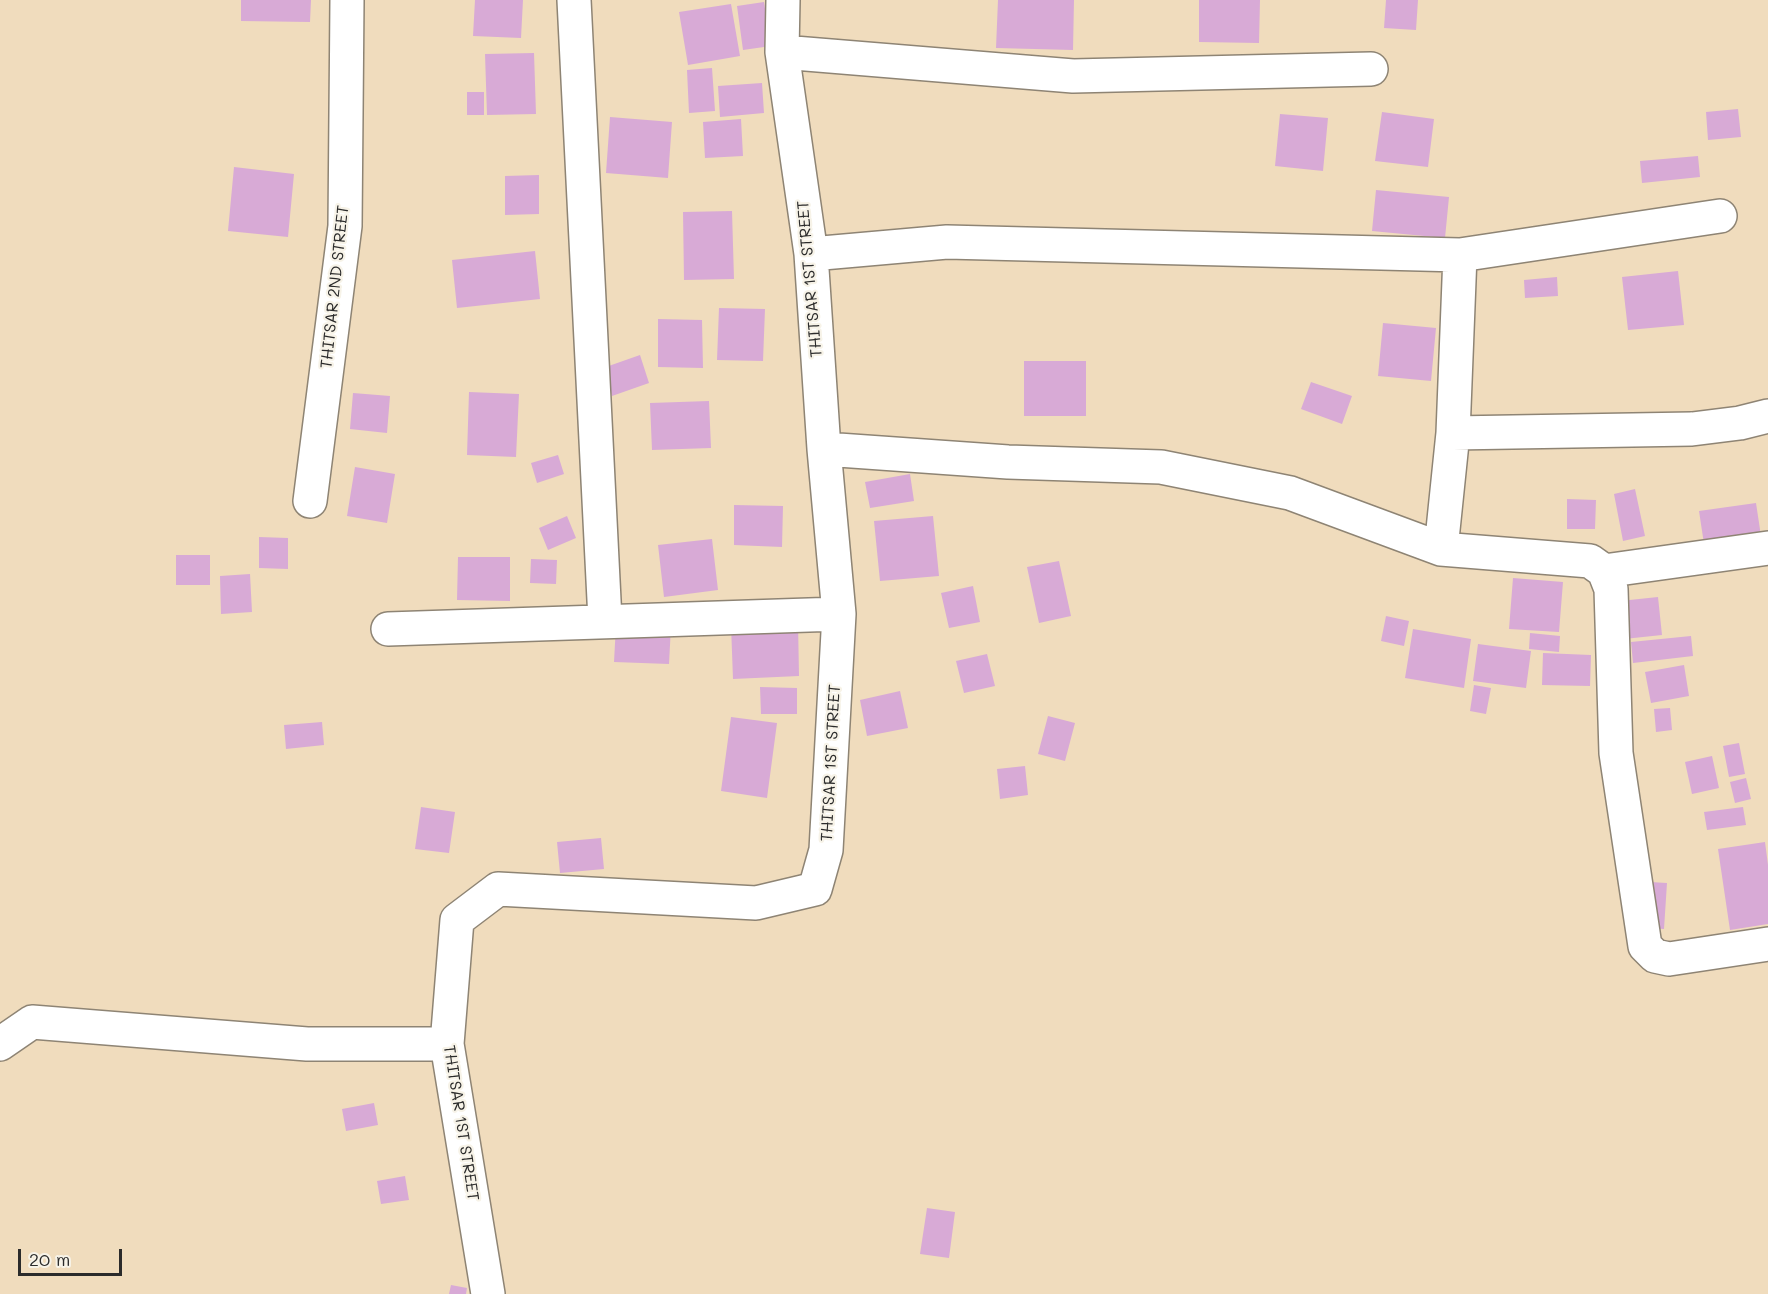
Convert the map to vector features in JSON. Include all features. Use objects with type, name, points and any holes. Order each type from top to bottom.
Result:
[{"type":"street","name":"THITSAR 2ND STREET","points":[[310,501],[345,226],[347,0]]},
{"type":"street","points":[[574,0],[605,620]]},
{"type":"street","name":"THITSAR 1ST STREET","points":[[488,1294],[447,1044],[457,920],[498,889],[756,903],[815,889],[826,850],[839,614],[824,449],[811,254],[782,52],[783,0]]},
{"type":"street","points":[[782,52],[1073,76],[1371,69]]},
{"type":"street","points":[[811,254],[947,242],[1460,255],[1720,216]]},
{"type":"street","points":[[1441,549],[1453,433],[1460,255]]},
{"type":"street","points":[[1453,433],[1692,429],[1740,423],[1768,416]]},
{"type":"street","points":[[824,449],[1008,462],[1161,467],[1290,493],[1441,549],[1590,561],[1604,571],[1611,589],[1616,753],[1645,946],[1655,956],[1669,959],[1768,944]]},
{"type":"street","points":[[1604,571],[1768,548]]},
{"type":"street","points":[[388,629],[839,614]]},
{"type":"street","points":[[0,1044],[32,1022],[307,1044],[447,1044]]},
{"type":"building","points":[[241,0],[311,0],[310,22],[241,21]]},
{"type":"building","points":[[475,0],[523,0],[521,38],[473,36]]},
{"type":"building","points":[[998,0],[1074,0],[1073,50],[996,48]]},
{"type":"building","points":[[1199,0],[1260,0],[1259,43],[1199,42]]},
{"type":"building","points":[[1386,0],[1418,0],[1416,30],[1384,28]]},
{"type":"building","points":[[764,2],[771,46],[743,50],[737,6]]},
{"type":"building","points":[[731,4],[740,56],[688,65],[679,12]]},
{"type":"building","points":[[534,53],[536,114],[487,115],[485,54]]},
{"type":"building","points":[[712,68],[715,111],[689,113],[687,70]]},
{"type":"building","points":[[762,83],[764,113],[720,117],[718,86]]},
{"type":"building","points":[[467,92],[484,92],[484,115],[467,115]]},
{"type":"building","points":[[1738,109],[1741,137],[1708,140],[1706,112]]},
{"type":"building","points":[[1382,112],[1434,119],[1428,167],[1375,161]]},
{"type":"building","points":[[1280,114],[1328,118],[1323,171],[1275,166]]},
{"type":"building","points":[[610,117],[672,122],[668,178],[606,173]]},
{"type":"building","points":[[741,119],[743,156],[705,158],[703,122]]},
{"type":"building","points":[[1698,156],[1700,177],[1642,183],[1640,161]]},
{"type":"building","points":[[234,167],[294,174],[288,237],[228,231]]},
{"type":"building","points":[[539,175],[539,214],[505,215],[505,176]]},
{"type":"building","points":[[1376,190],[1449,197],[1445,238],[1372,231]]},
{"type":"building","points":[[732,211],[734,279],[684,280],[683,212]]},
{"type":"building","points":[[535,251],[540,299],[457,308],[452,260]]},
{"type":"building","points":[[1678,271],[1684,325],[1628,330],[1622,277]]},
{"type":"building","points":[[1557,277],[1558,296],[1525,298],[1524,280]]},
{"type":"building","points":[[719,308],[765,309],[763,361],[717,360]]},
{"type":"building","points":[[658,319],[702,320],[703,368],[658,367]]},
{"type":"building","points":[[1383,323],[1436,328],[1431,381],[1378,376]]},
{"type":"building","points":[[640,355],[649,383],[612,396],[603,368]]},
{"type":"building","points":[[1024,361],[1086,361],[1086,416],[1024,416]]},
{"type":"building","points":[[1311,382],[1352,396],[1342,424],[1301,409]]},
{"type":"building","points":[[469,392],[519,394],[516,457],[467,455]]},
{"type":"building","points":[[353,393],[390,396],[387,433],[350,429]]},
{"type":"building","points":[[709,401],[711,448],[652,450],[650,403]]},
{"type":"building","points":[[558,455],[564,474],[537,483],[531,463]]},
{"type":"building","points":[[355,467],[395,474],[387,523],[347,516]]},
{"type":"building","points":[[910,474],[914,501],[870,508],[865,482]]},
{"type":"building","points":[[1635,489],[1645,536],[1623,541],[1614,494]]},
{"type":"building","points":[[1567,499],[1596,500],[1595,529],[1567,529]]},
{"type":"building","points":[[1756,503],[1761,536],[1704,544],[1699,511]]},
{"type":"building","points":[[734,505],[783,506],[782,547],[734,545]]},
{"type":"building","points":[[567,516],[576,538],[548,550],[539,528]]},
{"type":"building","points":[[933,516],[939,576],[880,581],[874,521]]},
{"type":"building","points":[[259,537],[288,538],[288,569],[259,568]]},
{"type":"building","points":[[712,539],[718,590],[664,597],[658,545]]},
{"type":"building","points":[[176,555],[210,555],[210,585],[176,585]]},
{"type":"building","points":[[458,557],[510,557],[510,601],[457,600]]},
{"type":"building","points":[[531,559],[557,560],[556,584],[530,583]]},
{"type":"building","points":[[1059,561],[1071,616],[1039,623],[1027,567]]},
{"type":"building","points":[[250,574],[252,612],[221,614],[220,576]]},
{"type":"building","points":[[1513,578],[1563,582],[1559,632],[1509,629]]},
{"type":"building","points":[[973,586],[980,622],[949,628],[941,593]]},
{"type":"building","points":[[1658,597],[1662,635],[1624,639],[1620,601]]},
{"type":"building","points":[[1386,616],[1409,621],[1404,646],[1381,641]]},
{"type":"building","points":[[798,622],[799,676],[733,679],[731,625]]},
{"type":"building","points":[[616,625],[671,626],[669,664],[614,662]]},
{"type":"building","points":[[1413,629],[1471,639],[1464,688],[1405,678]]},
{"type":"building","points":[[1530,633],[1560,636],[1559,652],[1529,649]]},
{"type":"building","points":[[1691,636],[1693,656],[1633,663],[1631,642]]},
{"type":"building","points":[[1478,644],[1531,651],[1526,688],[1473,681]]},
{"type":"building","points":[[1543,653],[1591,655],[1590,686],[1542,685]]},
{"type":"building","points":[[987,654],[995,686],[964,693],[956,661]]},
{"type":"building","points":[[1684,665],[1689,696],[1651,703],[1645,672]]},
{"type":"building","points":[[1474,685],[1491,688],[1486,714],[1470,711]]},
{"type":"building","points":[[760,687],[797,688],[797,714],[761,714]]},
{"type":"building","points":[[900,691],[908,728],[867,736],[860,700]]},
{"type":"building","points":[[1670,708],[1672,730],[1656,732],[1654,709]]},
{"type":"building","points":[[1048,716],[1075,723],[1065,761],[1038,754]]},
{"type":"building","points":[[731,717],[777,723],[767,798],[721,791]]},
{"type":"building","points":[[322,722],[324,745],[286,749],[284,725]]},
{"type":"building","points":[[1739,743],[1745,774],[1729,777],[1723,746]]},
{"type":"building","points":[[1712,756],[1719,788],[1692,794],[1685,762]]},
{"type":"building","points":[[1025,766],[1028,795],[1000,799],[997,769]]},
{"type":"building","points":[[1746,778],[1751,799],[1735,803],[1730,782]]},
{"type":"building","points":[[421,807],[455,812],[449,853],[415,849]]},
{"type":"building","points":[[1743,807],[1746,825],[1707,830],[1704,812]]},
{"type":"building","points":[[601,838],[604,869],[560,873],[557,842]]},
{"type":"building","points":[[1765,842],[1768,865],[1768,924],[1730,930],[1718,849]]},
{"type":"building","points":[[1650,882],[1667,883],[1664,929],[1648,928]]},
{"type":"building","points":[[374,1103],[378,1125],[346,1131],[342,1109]]},
{"type":"building","points":[[405,1176],[409,1200],[381,1204],[377,1181]]},
{"type":"building","points":[[927,1208],[955,1212],[949,1258],[920,1254]]},
{"type":"building","points":[[451,1285],[467,1288],[466,1294],[449,1294]]}]
